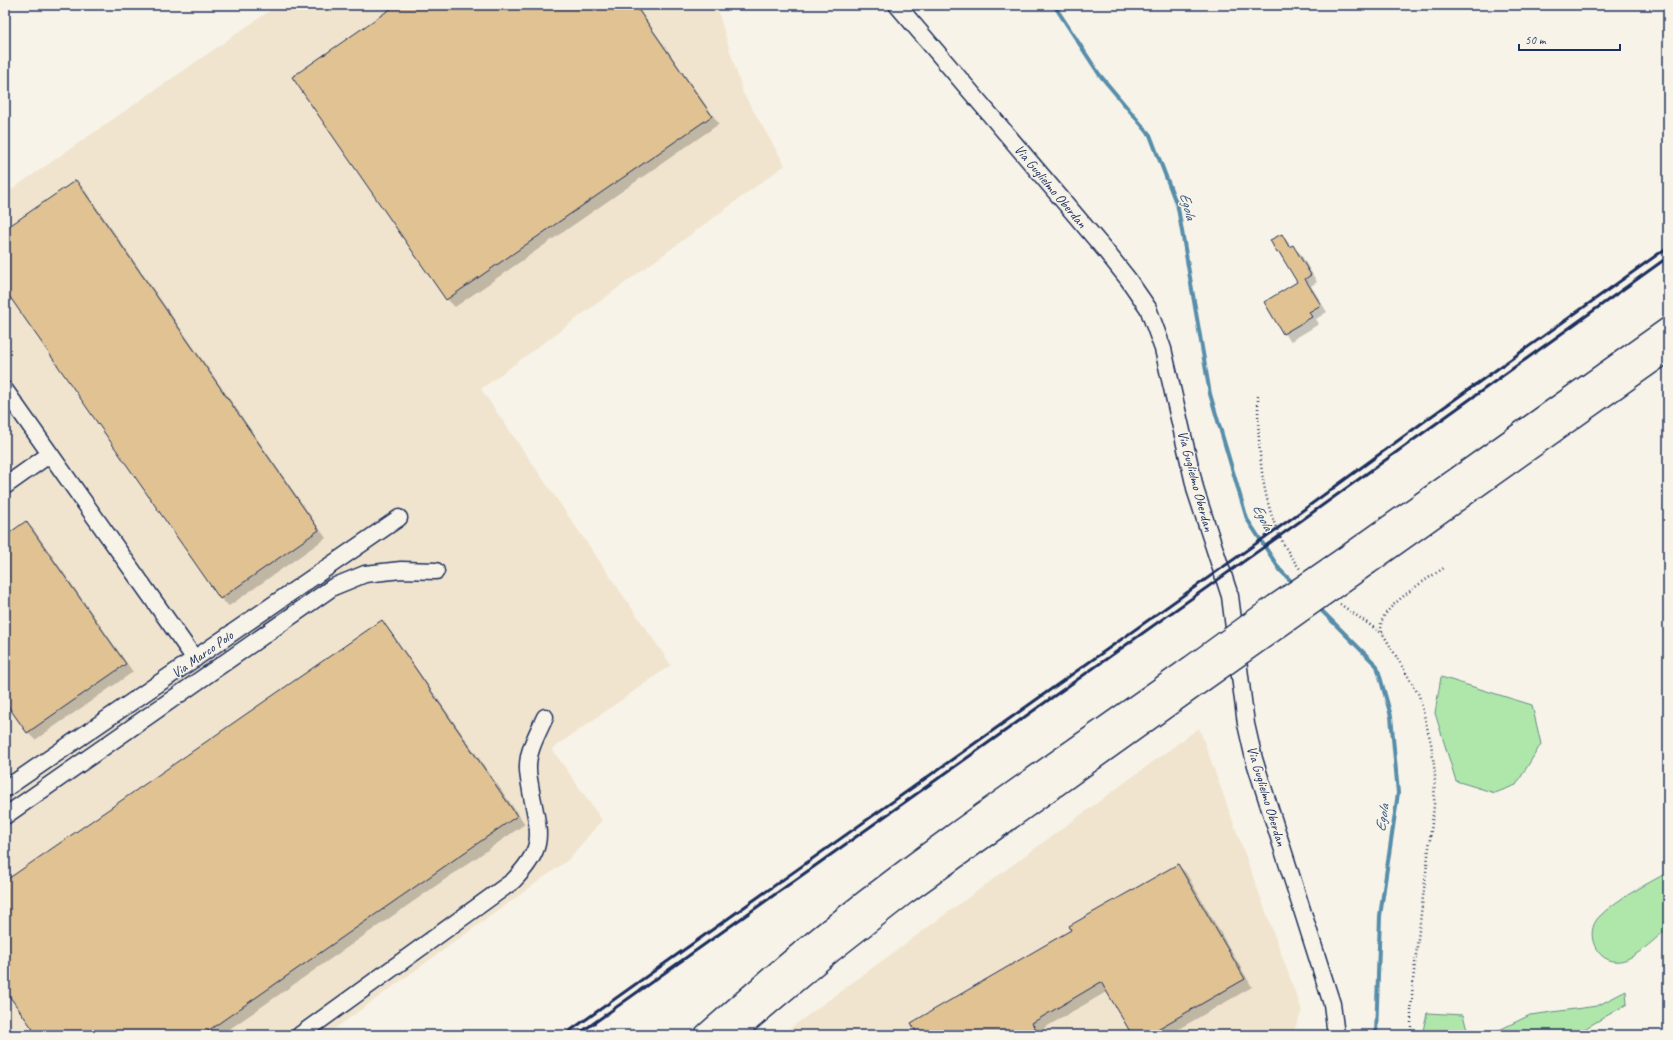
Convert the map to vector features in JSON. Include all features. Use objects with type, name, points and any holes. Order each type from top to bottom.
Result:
[{"type":"highway","points":[[1362,557],[1668,329]]},
{"type":"highway","points":[[706,1035],[808,948],[884,888],[958,833],[1195,675],[1362,557],[1668,350]]},
{"type":"highway","points":[[731,1035],[831,950],[1195,675]]},
{"type":"street","name":"Via Guglielmo Oberdan","points":[[897,5],[1105,250],[1128,279],[1148,308],[1163,349],[1196,492],[1230,596],[1246,724],[1254,759],[1332,1004],[1336,1035]]},
{"type":"street","points":[[5,390],[195,659]]},
{"type":"street","points":[[5,486],[50,454]]},
{"type":"street","name":"Via Marco Polo","points":[[5,789],[399,518]]},
{"type":"street","points":[[5,816],[333,587],[365,574],[401,570],[436,571]]},
{"type":"street","points":[[300,1035],[513,881],[527,867],[537,848],[539,835],[527,769],[531,749],[545,717]]},
{"type":"path","points":[[1258,396],[1260,464],[1273,523],[1288,551],[1305,573]]},
{"type":"path","points":[[1411,1035],[1413,980],[1434,806],[1435,774],[1431,743],[1419,695],[1383,634],[1380,624],[1384,615],[1411,590],[1444,568]]},
{"type":"path","points":[[1338,602],[1383,634]]},
{"type":"shaded area","points":[[278,5],[716,5],[743,93],[785,165],[481,389],[671,665],[552,749],[602,820],[568,860],[326,1035],[5,1035],[5,194]]},
{"type":"shaded area","points":[[1199,728],[1302,1011],[1292,1035],[781,1035]]},
{"type":"green space","points":[[1441,677],[1532,705],[1541,744],[1516,785],[1495,793],[1456,781],[1435,713]]},
{"type":"green space","points":[[1668,872],[1668,928],[1646,947],[1627,959],[1613,961],[1605,958],[1599,953],[1593,939],[1592,931],[1594,924],[1599,917],[1623,898]]},
{"type":"green space","points":[[1626,991],[1627,1004],[1574,1035],[1489,1035],[1530,1015],[1597,1006]]},
{"type":"green space","points":[[1427,1013],[1463,1015],[1467,1030],[1457,1035],[1422,1035]]},
{"type":"building","points":[[396,5],[635,5],[712,116],[446,300],[292,77]]},
{"type":"building","points":[[76,180],[319,530],[220,599],[5,290],[5,229]]},
{"type":"building","points":[[1282,234],[1289,247],[1293,245],[1311,275],[1305,279],[1321,305],[1309,312],[1312,317],[1283,334],[1264,302],[1297,282],[1270,240]]},
{"type":"building","points":[[26,521],[126,664],[27,733],[5,702],[5,536]]},
{"type":"building","points":[[382,620],[517,816],[202,1035],[37,1035],[5,990],[5,881]]},
{"type":"building","points":[[1178,864],[1245,979],[1147,1035],[1132,1035],[1101,982],[1032,1023],[1039,1035],[918,1035],[911,1023],[1071,930],[1069,926]]},
{"type":"waterway","name":"Egola","points":[[1054,5],[1099,74],[1150,135],[1178,208],[1210,394],[1247,519],[1280,570],[1295,585]]},
{"type":"waterway","name":"Egola","points":[[1317,606],[1377,666],[1391,716],[1398,793],[1380,916],[1376,1035]]},
{"type":"railway","points":[[564,1035],[1295,516],[1668,247]]},
{"type":"railway","points":[[577,1035],[1302,520],[1668,257]]}]
